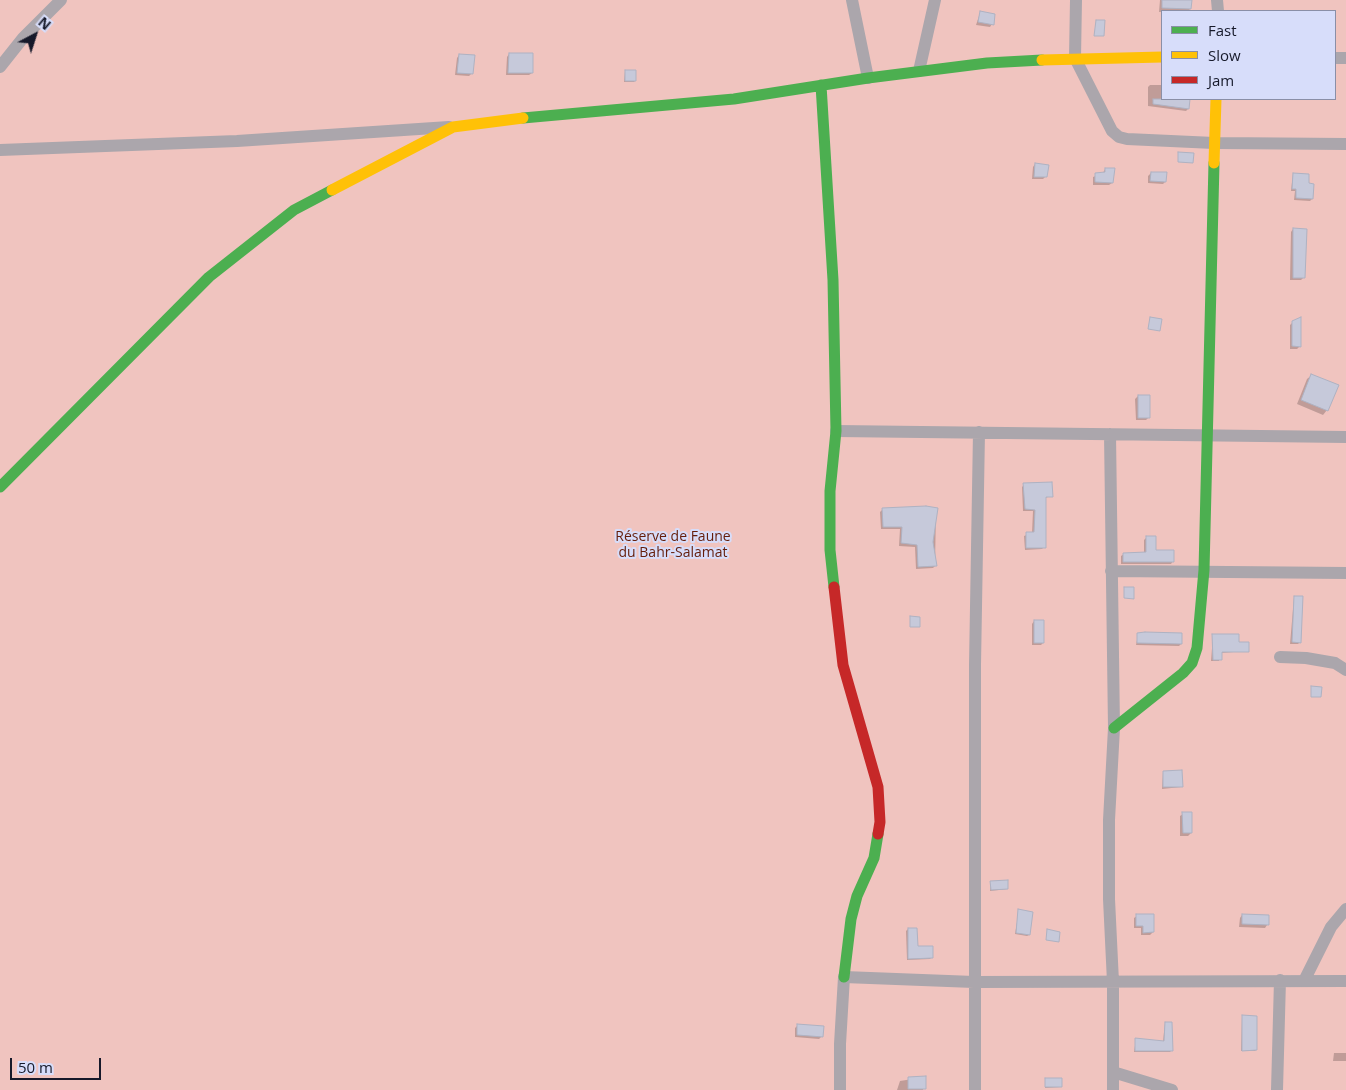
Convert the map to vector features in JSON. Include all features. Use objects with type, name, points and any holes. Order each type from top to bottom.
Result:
[{"type":"street","points":[[0,67],[23,38],[61,0]]},
{"type":"street","points":[[852,0],[868,78]]},
{"type":"street","points":[[918,71],[935,0]]},
{"type":"street","points":[[1076,0],[1075,58],[1112,130],[1119,137],[1127,140],[1214,143],[1346,144]]},
{"type":"street","points":[[0,150],[218,142],[453,127],[549,114],[734,99],[868,78],[987,63],[1075,58],[1161,57]]},
{"type":"street","points":[[820,85],[833,280],[836,431],[830,491],[830,550],[844,665],[878,787],[880,822],[874,858],[857,896],[850,918],[840,1044],[840,1090]]},
{"type":"street","points":[[1114,728],[1184,673],[1192,663],[1197,648],[1204,570],[1216,100]]},
{"type":"street","points":[[0,487],[208,277],[294,210],[350,178],[453,127]]},
{"type":"street","points":[[836,431],[1346,437]]},
{"type":"street","points":[[975,1090],[975,665],[979,432]]},
{"type":"street","points":[[1110,434],[1114,728],[1109,820],[1109,899],[1113,982],[1113,1090]]},
{"type":"street","points":[[1112,571],[1204,570],[1346,573]]},
{"type":"street","points":[[1280,658],[1306,658],[1335,663],[1346,670]]},
{"type":"street","points":[[1304,981],[1330,927],[1346,909]]},
{"type":"street","points":[[844,977],[974,982],[1346,981]]},
{"type":"street","points":[[1277,1090],[1280,980]]},
{"type":"street","points":[[1113,1072],[1172,1090]]},
{"type":"green space","name":"Réserve de Faune du Bahr-Salamat","points":[[0,0],[1346,0],[1346,1090],[0,1090]]},
{"type":"building","points":[[1162,0],[1192,0],[1191,9],[1162,8]]},
{"type":"building","points":[[980,11],[995,14],[994,25],[978,22]]},
{"type":"building","points":[[1096,20],[1105,20],[1104,36],[1094,36]]},
{"type":"building","points":[[509,53],[533,53],[533,73],[508,73]]},
{"type":"building","points":[[459,54],[475,55],[473,74],[457,73]]},
{"type":"building","points":[[625,70],[636,70],[636,81],[625,81]]},
{"type":"building","points":[[1153,99],[1190,100],[1189,109],[1153,104]]},
{"type":"building","points":[[1178,152],[1194,153],[1193,163],[1178,162]]},
{"type":"building","points":[[1035,163],[1049,165],[1047,177],[1034,177]]},
{"type":"building","points":[[1105,168],[1115,168],[1113,183],[1095,182],[1095,173],[1105,172]]},
{"type":"building","points":[[1151,172],[1167,172],[1166,182],[1150,181]]},
{"type":"building","points":[[1293,173],[1309,174],[1309,183],[1314,184],[1313,199],[1296,198],[1296,189],[1292,189]]},
{"type":"building","points":[[1293,228],[1307,229],[1305,278],[1293,278]]},
{"type":"building","points":[[1150,317],[1162,319],[1160,331],[1148,329]]},
{"type":"building","points":[[1301,317],[1301,347],[1292,346],[1292,321]]},
{"type":"building","points":[[1311,374],[1339,385],[1328,411],[1301,400]]},
{"type":"building","points":[[1138,395],[1150,395],[1150,418],[1138,418]]},
{"type":"building","points":[[1052,482],[1053,497],[1046,497],[1046,548],[1026,548],[1026,532],[1034,532],[1035,510],[1025,509],[1023,483]]},
{"type":"building","points":[[926,506],[938,508],[933,542],[937,566],[918,567],[917,545],[901,543],[902,527],[883,527],[882,508]]},
{"type":"building","points":[[1146,536],[1156,536],[1156,550],[1174,550],[1174,562],[1123,562],[1123,553],[1146,552]]},
{"type":"building","points":[[1124,587],[1134,587],[1134,599],[1124,598]]},
{"type":"building","points":[[1294,596],[1303,596],[1301,643],[1292,642]]},
{"type":"building","points":[[910,616],[920,617],[920,627],[910,627]]},
{"type":"building","points":[[1034,620],[1044,620],[1044,643],[1034,643]]},
{"type":"building","points":[[1137,633],[1182,633],[1182,644],[1137,643]]},
{"type":"building","points":[[1212,634],[1239,634],[1239,642],[1249,642],[1249,652],[1222,652],[1222,660],[1213,660]]},
{"type":"building","points":[[1311,686],[1322,687],[1321,697],[1311,697]]},
{"type":"building","points":[[1182,770],[1183,787],[1163,787],[1163,771]]},
{"type":"building","points":[[1182,812],[1192,812],[1192,833],[1183,833]]},
{"type":"building","points":[[1008,880],[1008,889],[991,890],[990,881]]},
{"type":"building","points":[[1018,909],[1033,912],[1030,935],[1016,933]]},
{"type":"building","points":[[1136,914],[1154,914],[1154,932],[1143,933],[1143,926],[1136,926]]},
{"type":"building","points":[[1242,914],[1269,915],[1269,925],[1242,924]]},
{"type":"building","points":[[908,928],[917,928],[918,946],[933,946],[933,958],[908,959]]},
{"type":"building","points":[[1047,929],[1060,932],[1059,942],[1046,940]]},
{"type":"building","points":[[1242,1015],[1257,1016],[1257,1050],[1242,1051]]},
{"type":"building","points":[[1165,1022],[1172,1022],[1173,1051],[1135,1051],[1135,1038],[1164,1041]]},
{"type":"building","points":[[797,1024],[824,1026],[823,1037],[797,1035]]},
{"type":"building","points":[[926,1076],[926,1089],[908,1089],[908,1077]]},
{"type":"building","points":[[1045,1078],[1062,1078],[1062,1087],[1045,1087]]},
{"type":"traffic: fast","points":[[523,118],[734,99],[868,78],[987,63],[1042,60]]},
{"type":"traffic: fast","points":[[821,85],[833,280],[836,431],[830,491],[830,550],[834,587]]},
{"type":"traffic: fast","points":[[1114,728],[1183,673],[1192,663],[1197,648],[1204,570],[1214,163]]},
{"type":"traffic: fast","points":[[0,487],[209,277],[294,210],[332,190]]},
{"type":"traffic: fast","points":[[844,977],[851,919],[857,896],[874,858],[878,834]]},
{"type":"traffic: slow","points":[[1042,60],[1161,57]]},
{"type":"traffic: slow","points":[[1214,163],[1216,100]]},
{"type":"traffic: slow","points":[[332,190],[453,127],[523,118]]},
{"type":"traffic: jam","points":[[834,587],[843,665],[878,787],[880,822],[878,834]]}]
